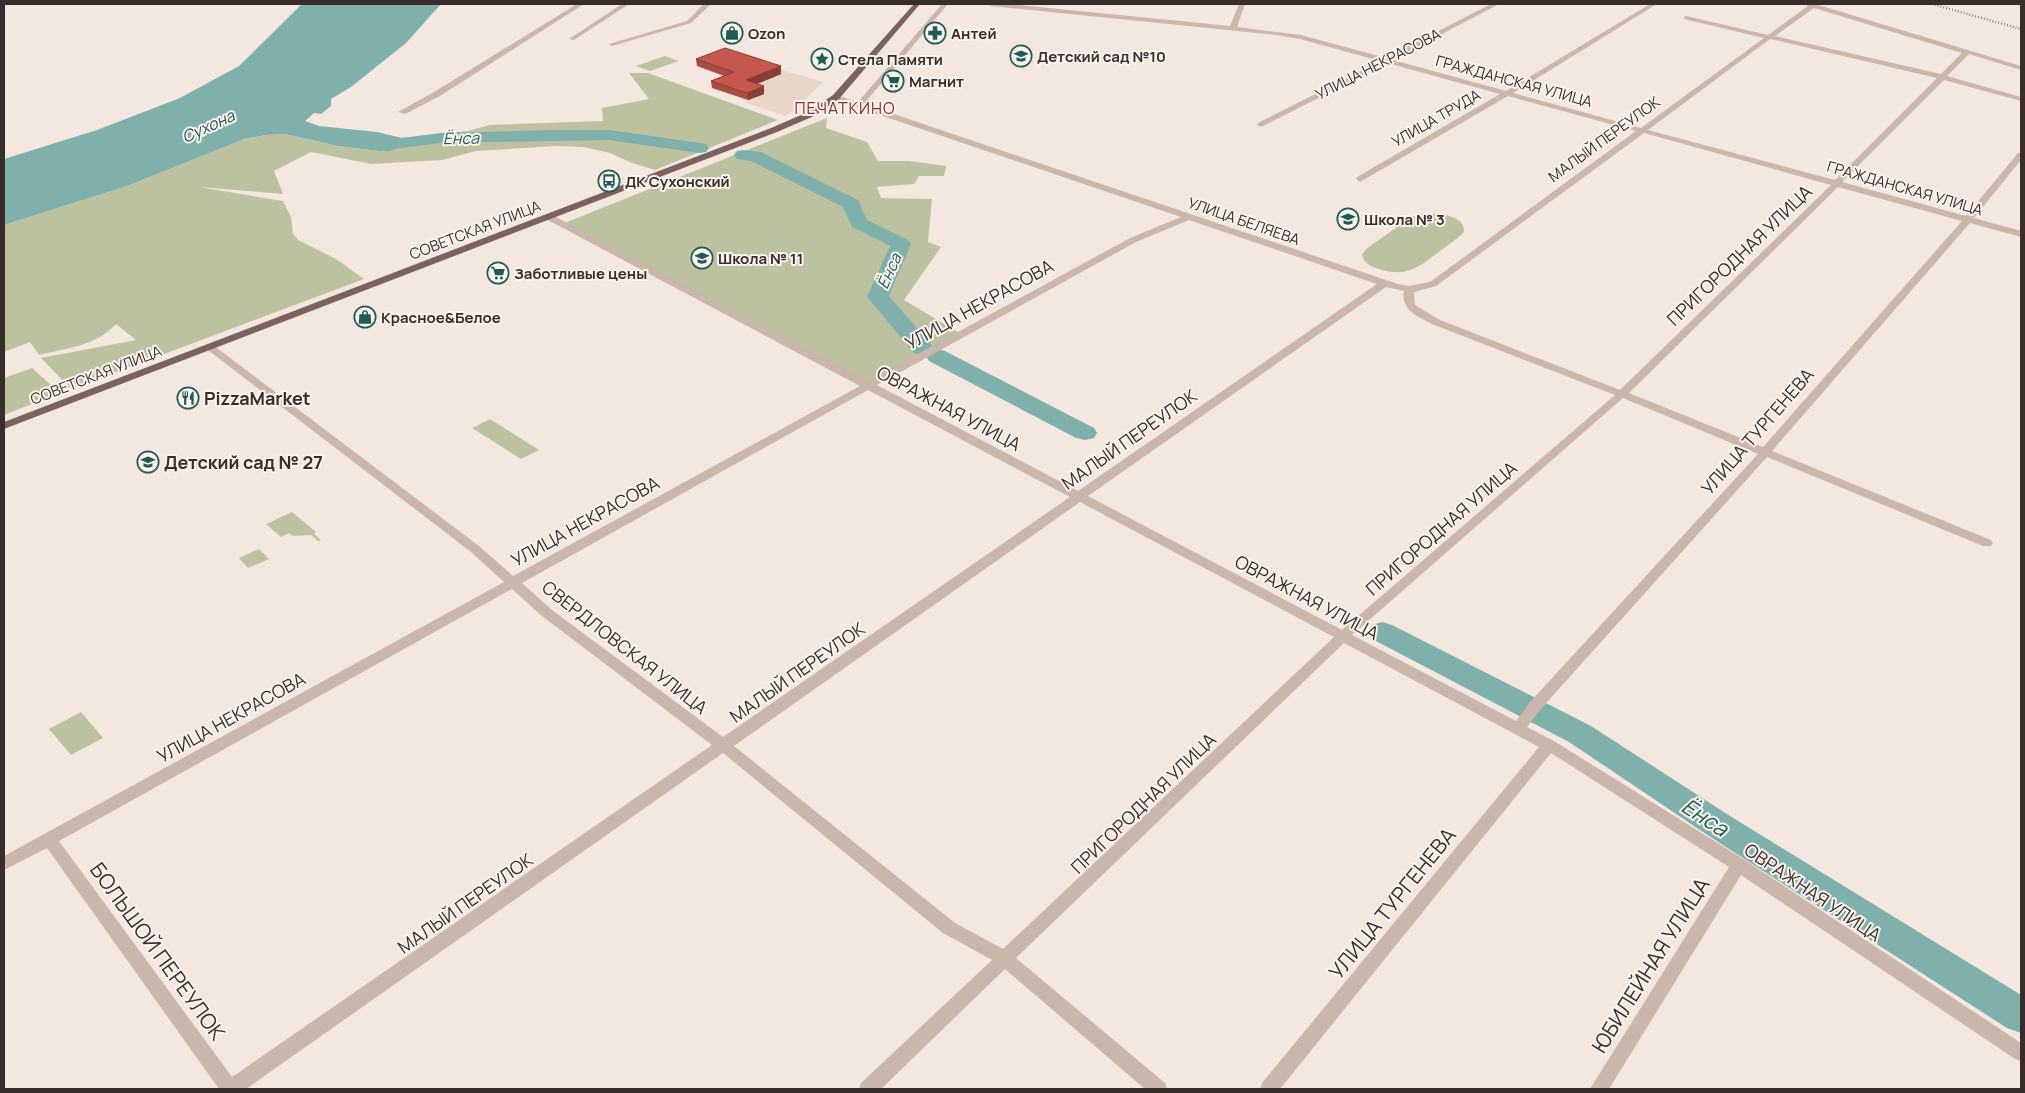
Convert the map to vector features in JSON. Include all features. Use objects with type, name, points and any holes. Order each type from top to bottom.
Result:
[{"type":"main road","name":"СОВЕТСКАЯ УЛИЦА","points":[[4,426],[549,217],[811,114],[836,97],[917,4]]},
{"type":"street","points":[[402,112],[437,94],[581,4]]},
{"type":"street","points":[[572,39],[626,4]]},
{"type":"street","points":[[612,44],[689,22],[705,4]]},
{"type":"street","points":[[859,105],[945,4]]},
{"type":"street","name":"ГРАЖДАНСКАЯ УЛИЦА","points":[[991,4],[1233,28],[1301,37],[2021,234]]},
{"type":"street","points":[[1233,28],[1242,4]]},
{"type":"street","name":"УЛИЦА НЕКРАСОВА","points":[[1261,125],[1496,4]]},
{"type":"street","name":"УЛИЦА ТРУДА","points":[[1360,179],[1654,4]]},
{"type":"street","points":[[1811,4],[2021,68]]},
{"type":"street","name":"МАЛЫЙ ПЕРЕУЛОК","points":[[1409,289],[1422,288],[1433,284],[1772,37],[1811,4]]},
{"type":"street","points":[[1686,18],[1943,77],[2021,98]]},
{"type":"street","name":"ПРИГОРОДНАЯ УЛИЦА","points":[[868,1089],[1342,637],[1622,394],[1837,183],[1968,51]]},
{"type":"street","name":"УЛИЦА БЕЛЯЕВА","points":[[836,97],[1385,284],[1409,289]]},
{"type":"street","name":"УЛИЦА ТУРГЕНЕВА","points":[[1518,729],[1535,706],[1660,572],[1766,452],[1969,220],[2021,155]]},
{"type":"street","name":"ОВРАЖНАЯ УЛИЦА","points":[[549,217],[1549,745],[1739,865],[2021,1053]]},
{"type":"street","name":"УЛИЦА НЕКРАСОВА","points":[[4,864],[1133,240],[1188,217]]},
{"type":"street","name":"МАЛЫЙ ПЕРЕУЛОК","points":[[230,1089],[1385,284]]},
{"type":"street","points":[[1409,289],[1406,300],[1409,306],[1436,322],[1622,394],[1766,452],[1774,458],[1988,544]]},
{"type":"street","name":"СВЕРДЛОВСКАЯ УЛИЦА","points":[[210,347],[446,526],[514,582],[547,613],[724,746],[949,928],[1005,959],[1158,1089]]},
{"type":"street","name":"УЛИЦА ТУРГЕНЕВА","points":[[1269,1089],[1549,745]]},
{"type":"street","name":"БОЛЬШОЙ ПЕРЕУЛОК","points":[[49,839],[230,1089]]},
{"type":"street","name":"ЮБИЛЕЙНАЯ УЛИЦА","points":[[1599,1089],[1739,865]]},
{"type":"green space","points":[[665,56],[679,61],[650,71],[636,66]]},
{"type":"green space","points":[[629,73],[648,73],[778,120],[655,170],[632,163],[610,153],[583,147],[557,146],[476,151],[442,160],[371,164],[311,152],[274,171],[283,194],[199,187],[283,201],[291,217],[293,234],[298,240],[336,259],[364,279],[71,389],[41,358],[136,340],[116,324],[90,342],[70,348],[39,355],[30,342],[4,352],[4,225],[127,186],[240,140],[266,135],[285,134],[338,146],[388,152],[421,140],[441,138],[490,125],[603,121],[602,108],[649,99]]},
{"type":"green space","points":[[827,118],[826,128],[867,142],[878,161],[909,161],[946,166],[944,176],[919,176],[914,184],[877,187],[881,198],[932,199],[928,242],[941,247],[904,300],[961,334],[869,387],[562,224]]},
{"type":"green space","points":[[1419,214],[1439,214],[1454,218],[1460,221],[1464,232],[1426,262],[1412,269],[1397,272],[1389,271],[1373,267],[1366,262],[1362,255],[1366,249],[1410,218]]},
{"type":"green space","points":[[32,368],[60,393],[4,415],[4,378]]},
{"type":"green space","points":[[490,419],[539,450],[521,459],[472,428]]},
{"type":"green space","points":[[292,512],[316,532],[314,534],[321,540],[318,541],[311,535],[293,536],[289,533],[281,537],[266,524]]},
{"type":"green space","points":[[259,549],[269,559],[248,568],[239,558]]},
{"type":"green space","points":[[81,712],[103,738],[71,755],[49,729]]},
{"type":"shaded area","points":[[782,70],[823,82],[793,111],[785,116],[744,102],[748,100],[741,86]]},
{"type":"water","name":"Сухона","points":[[302,4],[441,4],[406,43],[351,87],[331,99],[331,106],[321,114],[314,113],[305,121],[319,126],[377,132],[406,139],[468,131],[441,138],[421,140],[388,152],[338,146],[285,134],[244,139],[127,186],[4,225],[4,159],[97,130],[180,98],[239,66]]},
{"type":"building","points":[[725,48],[781,66],[746,80],[764,86],[747,93],[711,81],[734,72],[696,59]]},
{"type":"waterway","name":"Ёнса","points":[[383,141],[401,143],[441,138],[609,135],[700,148]]},
{"type":"waterway","name":"Ёнса","points":[[743,155],[755,156],[851,204],[859,223],[901,244],[878,297],[922,348]]},
{"type":"waterway","name":"Ёнса","points":[[937,356],[1085,433]]},
{"type":"waterway","name":"Ёнса","points":[[1382,632],[1580,734],[1718,825],[2021,1016]]},
{"type":"railway","points":[[1932,4],[2021,29]]},
{"type":"place","name":"Ozon","points":[[732,33]]},
{"type":"place","name":"Антей","points":[[935,33]]},
{"type":"place","name":"Детский сад №10","points":[[1021,56]]},
{"type":"place","name":"Стела Памяти","points":[[822,59]]},
{"type":"place","name":"Магнит","points":[[893,81]]},
{"type":"place","name":"ДК Сухонский","points":[[609,181]]},
{"type":"place","name":"Школа № 3","points":[[1348,219]]},
{"type":"place","name":"Школа № 11","points":[[702,258]]},
{"type":"place","name":"Заботливые цены","points":[[498,273]]},
{"type":"place","name":"Красное&Белое","points":[[365,317]]},
{"type":"place","name":"PizzaMarket","points":[[188,398]]},
{"type":"place","name":"Детский сад № 27","points":[[148,462]]},
{"type":"district","name":"ПЕЧАТКИНО","points":[[845,108]]}]
